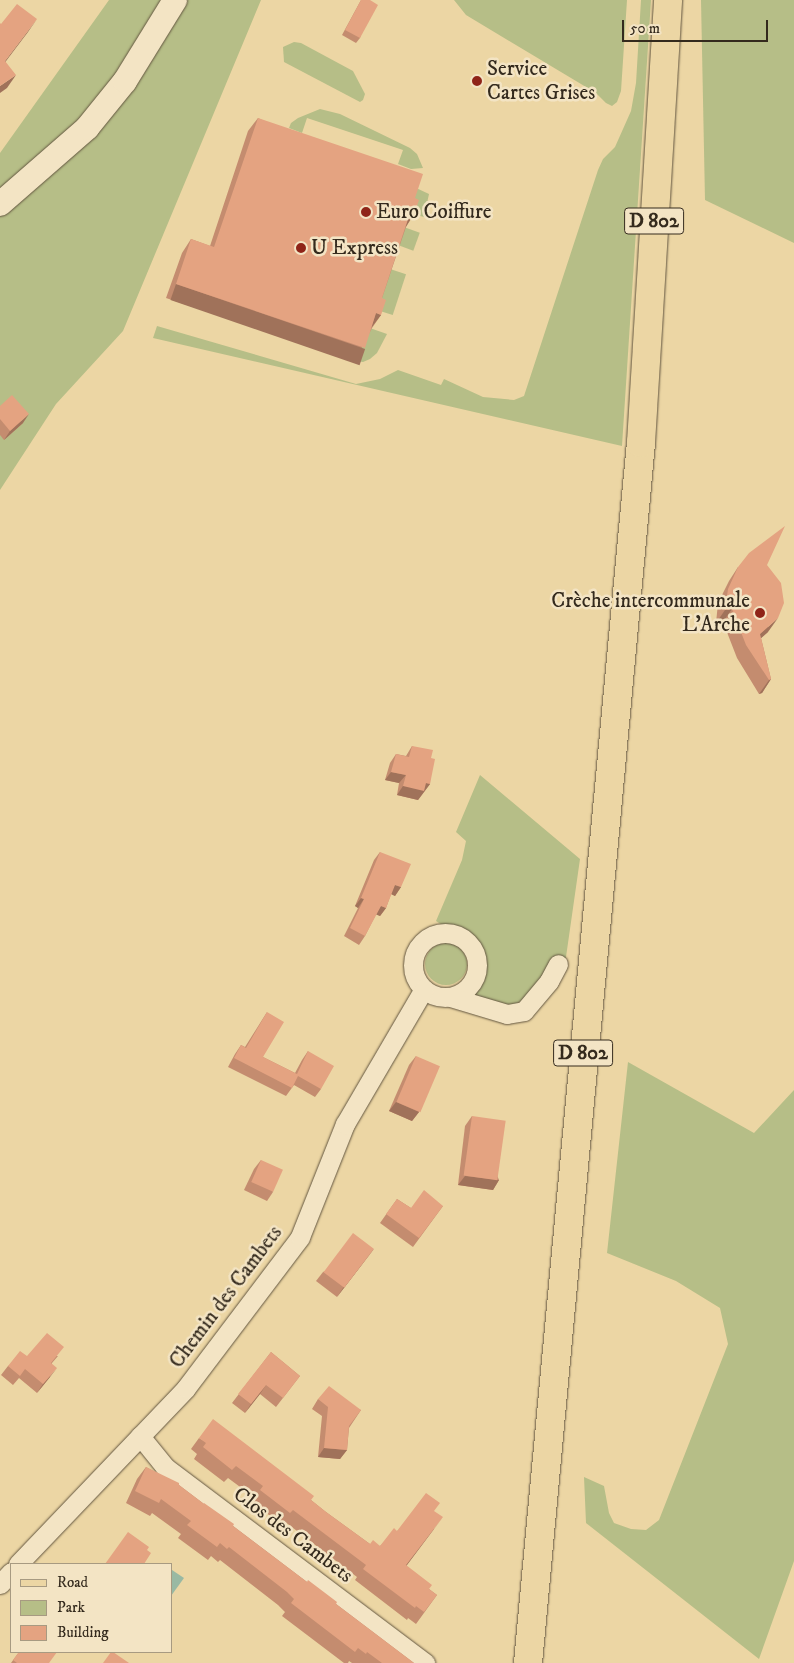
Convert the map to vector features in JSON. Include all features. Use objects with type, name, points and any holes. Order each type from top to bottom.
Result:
[{"type":"main road","name":"D 802","points":[[528,1663],[641,442],[668,0]]},
{"type":"street","points":[[0,204],[87,128],[125,81],[175,0]]},
{"type":"street","points":[[450,997],[461,993],[470,986],[476,977],[478,966],[476,954],[463,937],[441,932],[430,936],[422,942],[416,951],[414,971],[424,989],[440,997],[450,997],[507,1014],[524,1011],[549,981],[558,964]]},
{"type":"street","name":"Chemin des Cambets","points":[[19,1563],[186,1388],[300,1237],[345,1124],[424,989]]},
{"type":"street","name":"Clos des Cambets","points":[[140,1436],[165,1466],[426,1663]]},
{"type":"street","points":[[0,1584],[10,1573]]},
{"type":"green space","points":[[109,0],[261,0],[123,331],[56,404],[0,490],[0,153]]},
{"type":"green space","points":[[454,0],[627,0],[621,91],[617,102],[612,106],[606,103],[596,93],[466,15]]},
{"type":"green space","points":[[641,0],[651,0],[622,446],[153,338],[157,326],[356,384],[380,379],[398,370],[441,385],[444,379],[483,397],[514,400],[524,396],[598,170],[603,159],[615,147],[631,111],[636,83]]},
{"type":"green space","points":[[701,0],[794,0],[794,243],[705,200]]},
{"type":"green space","points":[[294,42],[301,43],[353,71],[365,94],[363,100],[360,102],[284,62],[283,47]]},
{"type":"green space","points":[[320,109],[340,114],[410,148],[417,154],[423,168],[411,169],[398,164],[403,150],[307,118],[302,133],[289,128],[291,123],[298,118]]},
{"type":"green space","points":[[414,187],[429,194],[424,217],[406,212]]},
{"type":"green space","points":[[401,226],[420,233],[413,251],[395,244]]},
{"type":"green space","points":[[387,268],[406,274],[393,315],[374,309]]},
{"type":"green space","points":[[367,327],[387,334],[377,353],[370,359],[363,362],[355,361]]},
{"type":"green space","points":[[480,775],[580,859],[565,964],[534,993],[506,1010],[469,997],[482,976],[485,961],[483,949],[468,931],[458,927],[447,928],[436,921],[462,860],[466,841],[456,832]]},
{"type":"green space","points":[[442,943],[450,943],[461,949],[467,964],[461,979],[450,985],[442,985],[431,979],[425,968],[425,960],[431,949]]},
{"type":"green space","points":[[628,1062],[754,1133],[794,1090],[794,1561],[759,1659],[586,1523],[584,1477],[604,1486],[609,1513],[614,1523],[631,1529],[646,1530],[659,1520],[728,1344],[720,1308],[676,1281],[607,1253]]},
{"type":"shaded area","points":[[172,1570],[184,1578],[172,1595]]},
{"type":"building","points":[[361,0],[370,0],[378,5],[360,38],[345,30]]},
{"type":"building","points":[[17,4],[37,19],[5,61],[16,75],[0,86],[0,23]]},
{"type":"building","name":"U Express","points":[[258,118],[423,174],[415,198],[419,200],[414,214],[410,213],[382,298],[386,300],[381,315],[376,313],[365,348],[176,284],[191,239],[214,247]]},
{"type":"building","points":[[12,395],[29,414],[10,431],[0,419],[0,406]]},
{"type":"building","name":"Crèche intercommunale L'Arche","points":[[785,526],[767,565],[781,583],[784,603],[778,618],[760,634],[771,679],[769,680],[746,645],[732,609],[725,610],[728,589],[738,567],[749,553]]},
{"type":"building","points":[[412,746],[433,750],[431,758],[435,759],[430,784],[426,783],[424,791],[403,786],[406,775],[391,772],[396,754],[409,757]]},
{"type":"building","points":[[380,852],[411,864],[401,887],[395,885],[386,908],[381,906],[365,936],[350,928],[364,899],[361,898]]},
{"type":"building","points":[[267,1012],[284,1022],[263,1057],[297,1074],[308,1051],[334,1066],[321,1089],[298,1076],[292,1088],[234,1058],[241,1045],[246,1048]]},
{"type":"building","points":[[416,1056],[440,1066],[420,1112],[396,1102]]},
{"type":"building","points":[[472,1116],[506,1121],[497,1180],[464,1175]]},
{"type":"building","points":[[261,1160],[283,1170],[273,1192],[251,1182]]},
{"type":"building","points":[[424,1190],[443,1206],[419,1238],[386,1214],[397,1199],[411,1208]]},
{"type":"building","points":[[353,1233],[374,1249],[344,1288],[324,1272]]},
{"type":"building","points":[[47,1333],[64,1347],[51,1363],[57,1368],[43,1384],[25,1369],[20,1376],[8,1366],[20,1351],[27,1356]]},
{"type":"building","points":[[271,1352],[300,1376],[283,1398],[266,1385],[251,1404],[238,1394]]},
{"type":"building","points":[[329,1386],[361,1410],[349,1426],[347,1450],[324,1448],[328,1407],[318,1399]]},
{"type":"building","points":[[213,1419],[314,1496],[311,1500],[370,1544],[373,1540],[380,1546],[394,1528],[397,1531],[426,1493],[440,1503],[434,1511],[443,1517],[406,1565],[432,1585],[429,1589],[437,1595],[424,1612],[416,1606],[415,1608],[363,1569],[366,1565],[293,1510],[290,1513],[260,1490],[263,1486],[236,1466],[232,1470],[203,1447],[206,1443],[199,1438]]},
{"type":"building","points":[[146,1467],[179,1483],[179,1485],[234,1524],[233,1526],[307,1582],[308,1580],[337,1602],[336,1604],[414,1663],[382,1663],[358,1648],[355,1652],[291,1603],[294,1599],[287,1592],[229,1547],[227,1549],[220,1543],[217,1547],[187,1525],[191,1521],[161,1499],[159,1503],[135,1491]]},
{"type":"building","points":[[128,1532],[149,1547],[147,1550],[151,1553],[145,1563],[106,1563]]},
{"type":"building","points":[[18,1653],[56,1653],[49,1663],[17,1663],[13,1660]]},
{"type":"building","points":[[110,1653],[114,1653],[129,1663],[103,1663]]},
{"type":"place","name":"Service Cartes Grises","points":[[477,81]]},
{"type":"place","name":"Euro Coiffure","points":[[366,212]]},
{"type":"place","name":"U Express","points":[[301,248]]},
{"type":"place","name":"Crèche intercommunale L'Arche","points":[[760,613]]}]
